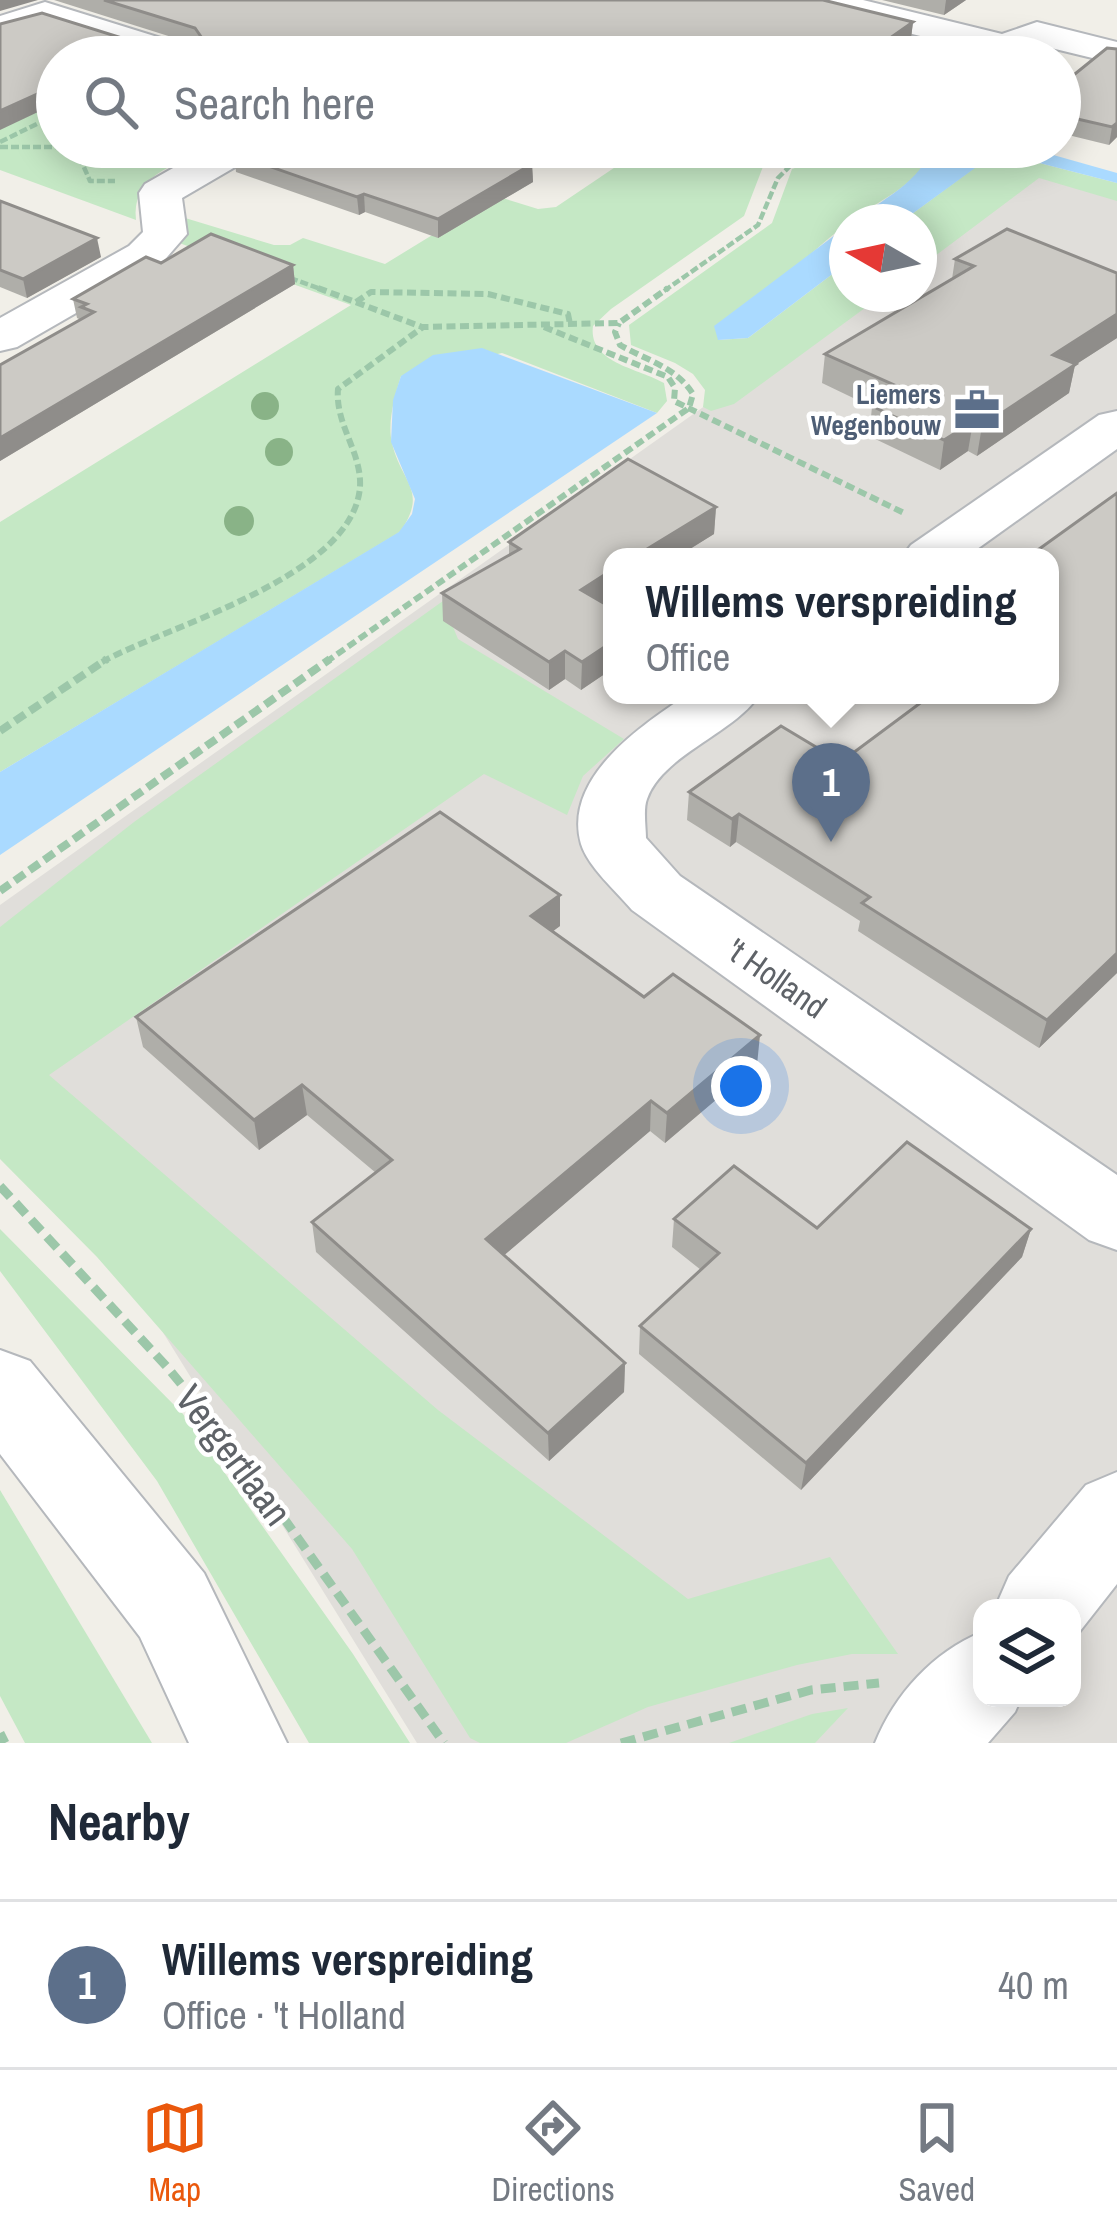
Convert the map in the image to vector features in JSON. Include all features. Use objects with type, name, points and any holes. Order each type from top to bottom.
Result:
[{"type":"street","points":[[819,0],[965,36]]},
{"type":"street","points":[[1032,36],[1077,0]]},
{"type":"street","points":[[0,28],[60,6],[132,36]]},
{"type":"street","points":[[1037,33],[1049,36]]},
{"type":"street","points":[[1081,44],[1117,53]]},
{"type":"street","points":[[0,337],[145,255],[165,234],[160,193],[203,168]]},
{"type":"street","points":[[943,548],[1117,426]]},
{"type":"street","name":"'t Holland","points":[[716,704],[660,742],[615,794],[614,843],[656,893],[1117,1217]]},
{"type":"street","points":[[0,1388],[172,1605],[239,1743]]},
{"type":"street","points":[[1047,1599],[1117,1514]]},
{"type":"path","points":[[19,116],[36,122]]},
{"type":"path","points":[[0,145],[36,124]]},
{"type":"path","points":[[0,145],[36,146]]},
{"type":"path","points":[[84,168],[90,181],[151,182],[168,188]]},
{"type":"path","points":[[0,891],[689,408],[690,385],[620,345],[615,332],[619,323],[758,225],[785,168]]},
{"type":"path","points":[[275,272],[423,327],[619,323]]},
{"type":"path","points":[[356,302],[371,292],[488,294],[568,314],[571,324]]},
{"type":"path","points":[[538,325],[668,377],[675,388],[674,401],[943,548]]},
{"type":"path","points":[[0,730],[117,654],[275,582],[322,547],[345,524],[360,494],[359,471],[334,408],[338,389],[423,327]]},
{"type":"path","name":"Vergertlaan","points":[[0,1186],[167,1367],[232,1447],[444,1743]]},
{"type":"path","points":[[621,1743],[811,1690],[934,1701]]},
{"type":"path","points":[[0,1733],[5,1743]]},
{"type":"shaded area","points":[[1035,172],[1117,195],[1117,1743],[417,1743],[0,1069],[0,905],[838,312],[937,312],[937,241]]},
{"type":"green space","points":[[36,111],[36,168],[168,168],[145,185],[136,220],[0,170],[0,126]]},
{"type":"green space","points":[[614,168],[762,168],[744,216],[593,326],[598,348],[606,356],[664,383],[667,401],[657,413],[502,353],[401,376],[391,435],[413,496],[400,532],[0,772],[0,522],[351,305],[171,240],[172,214],[274,245],[290,245],[303,238],[385,264],[496,196],[538,209],[556,207]]},
{"type":"green space","points":[[921,168],[877,204],[829,204],[829,239],[718,340],[748,338],[829,277],[829,312],[859,312],[734,404],[711,411],[703,407],[705,390],[693,374],[631,345],[629,325],[772,223],[792,169]]},
{"type":"green space","points":[[974,168],[1058,168],[1117,183],[1117,201],[1039,178],[937,254],[937,204],[925,204]]},
{"type":"green space","points":[[503,558],[532,571],[453,627],[458,639],[624,739],[583,776],[567,815],[484,774],[49,1075],[438,1410],[688,1599],[830,1557],[898,1654],[852,1654],[797,1665],[648,1707],[566,1743],[480,1743],[470,1738],[352,1549],[97,1257],[0,1159],[0,927],[134,822]]},
{"type":"green space","points":[[0,1229],[183,1414],[353,1654],[410,1743],[309,1743],[157,1481],[0,1271]]},
{"type":"green space","points":[[0,1490],[152,1743],[25,1743],[0,1696]]},
{"type":"green space","points":[[848,1708],[815,1743],[729,1743],[812,1714]]},
{"type":"water","points":[[1081,163],[1117,173],[1117,183],[1059,168],[1081,168]]},
{"type":"water","points":[[921,168],[975,168],[926,204],[878,204]]},
{"type":"water","points":[[829,240],[829,277],[748,338],[718,340],[714,326]]},
{"type":"water","points":[[482,348],[657,413],[0,855],[0,772],[399,532],[412,514],[415,499],[391,442],[393,400],[401,376],[433,355]]},
{"type":"building","points":[[104,0],[823,0],[913,22],[893,36],[201,36],[195,28]]},
{"type":"building","points":[[42,13],[115,36],[36,36],[36,95],[0,111],[0,24]]},
{"type":"building","points":[[1107,48],[1117,49],[1117,123],[1112,127],[1081,120],[1081,69]]},
{"type":"building","points":[[274,168],[525,168],[438,219],[364,194],[357,197]]},
{"type":"building","points":[[0,201],[97,238],[23,279],[0,270]]},
{"type":"building","points":[[1007,229],[1117,273],[1117,314],[1053,355],[1076,364],[982,426],[973,422],[944,440],[872,406],[901,388],[825,354],[896,312],[937,312],[937,288],[974,266],[955,259]]},
{"type":"building","points":[[211,234],[293,265],[0,438],[0,365],[94,312],[73,299],[146,257],[161,263]]},
{"type":"building","points":[[628,459],[716,507],[649,548],[603,548],[603,576],[581,590],[603,603],[603,648],[582,662],[565,651],[549,662],[442,593],[520,549],[509,542]]},
{"type":"building","points":[[1117,493],[1117,953],[1047,1020],[862,903],[870,897],[739,814],[732,819],[689,792],[781,726],[841,762],[919,704],[1059,704],[1059,548],[1041,548]]},
{"type":"building","points":[[440,812],[560,895],[531,916],[644,997],[673,974],[760,1035],[667,1113],[651,1101],[486,1239],[625,1363],[548,1433],[312,1222],[392,1160],[302,1085],[254,1120],[136,1017]]},
{"type":"building","points":[[907,1142],[1031,1229],[806,1463],[640,1326],[719,1253],[674,1219],[734,1166],[817,1228]]},
{"type":"place","name":"Liemers Wegenbouw","points":[[977,410]]},
{"type":"place","name":"Willems verspreiding","points":[[831,842]]}]
